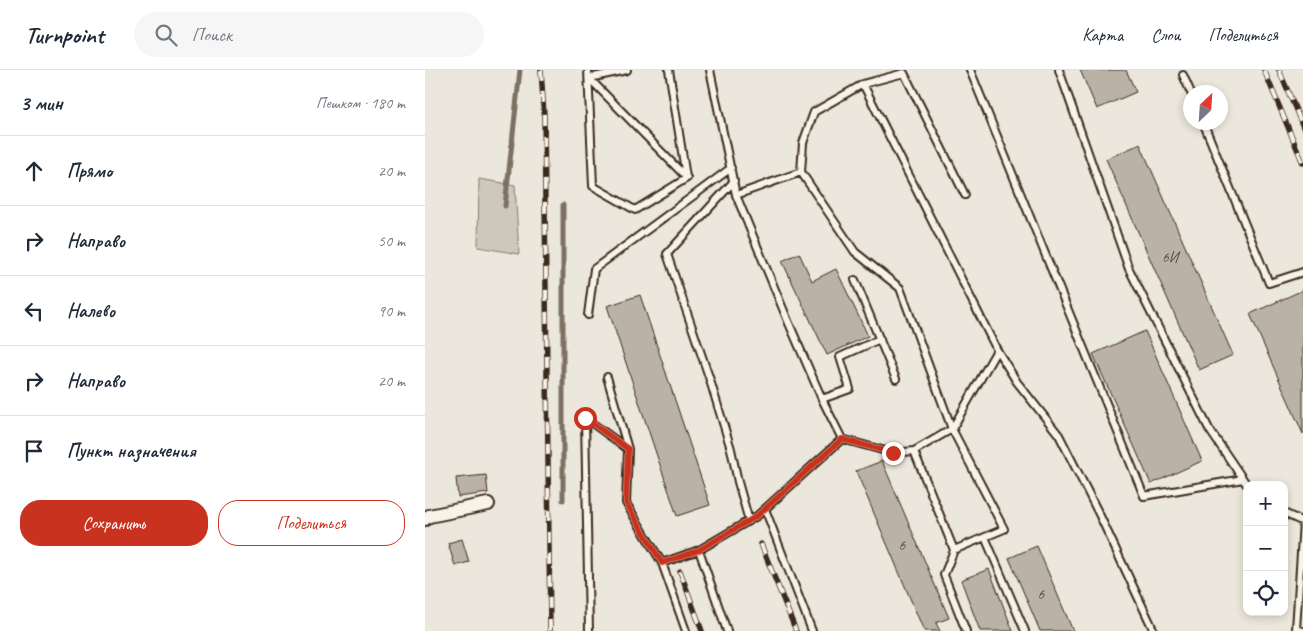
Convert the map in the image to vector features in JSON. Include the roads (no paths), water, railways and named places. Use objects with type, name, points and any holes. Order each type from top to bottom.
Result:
[{"type":"street","points":[[425,519],[429,516],[487,504]]},
{"type":"lane","points":[[588,70],[593,186],[635,210],[687,178]]},
{"type":"lane","points":[[589,78],[627,70]]},
{"type":"lane","points":[[669,70],[687,178]]},
{"type":"lane","points":[[710,70],[737,195],[788,321],[822,399],[842,439],[893,453],[914,451],[952,429],[997,350]]},
{"type":"lane","points":[[970,70],[1144,496],[1243,482]]},
{"type":"lane","points":[[1059,70],[1129,269],[1209,429],[1244,481]]},
{"type":"lane","points":[[953,550],[1004,529],[952,429],[900,288],[855,252],[801,172],[803,143],[814,112],[863,84],[904,73],[965,195]]},
{"type":"lane","points":[[1183,74],[1188,85]]},
{"type":"lane","points":[[589,78],[687,178]]},
{"type":"lane","points":[[863,84],[997,350],[1017,382],[1059,435],[1100,516],[1154,631]]},
{"type":"lane","points":[[1206,130],[1269,283],[1303,272]]},
{"type":"lane","points":[[588,315],[595,269],[731,168]]},
{"type":"lane","points":[[737,195],[801,172]]},
{"type":"lane","points":[[734,181],[667,254],[709,377],[731,449],[749,521]]},
{"type":"lane","points":[[855,280],[896,379]]},
{"type":"lane","points":[[822,399],[850,388],[840,357],[880,339]]},
{"type":"lane","points":[[607,377],[628,449],[626,503],[662,563],[686,631]]},
{"type":"lane","points":[[589,631],[585,418],[628,449]]},
{"type":"lane","points":[[662,563],[699,550],[749,521],[765,509],[842,439]]},
{"type":"lane","points":[[914,451],[953,550],[944,575],[966,631]]},
{"type":"lane","points":[[765,509],[813,631]]},
{"type":"lane","points":[[1288,515],[1303,522],[1297,628],[1303,631]]},
{"type":"lane","points":[[985,538],[1025,631]]},
{"type":"lane","points":[[699,550],[727,631]]},
{"type":"waterway","points":[[505,206],[520,70]]},
{"type":"waterway","points":[[563,205],[563,500]]},
{"type":"railway","points":[[541,70],[544,115],[550,631]]},
{"type":"railway","points":[[1264,70],[1303,163]]},
{"type":"railway","points":[[1279,70],[1303,127]]},
{"type":"railway","points":[[761,544],[796,631]]},
{"type":"railway","points":[[680,571],[702,631]]}]
